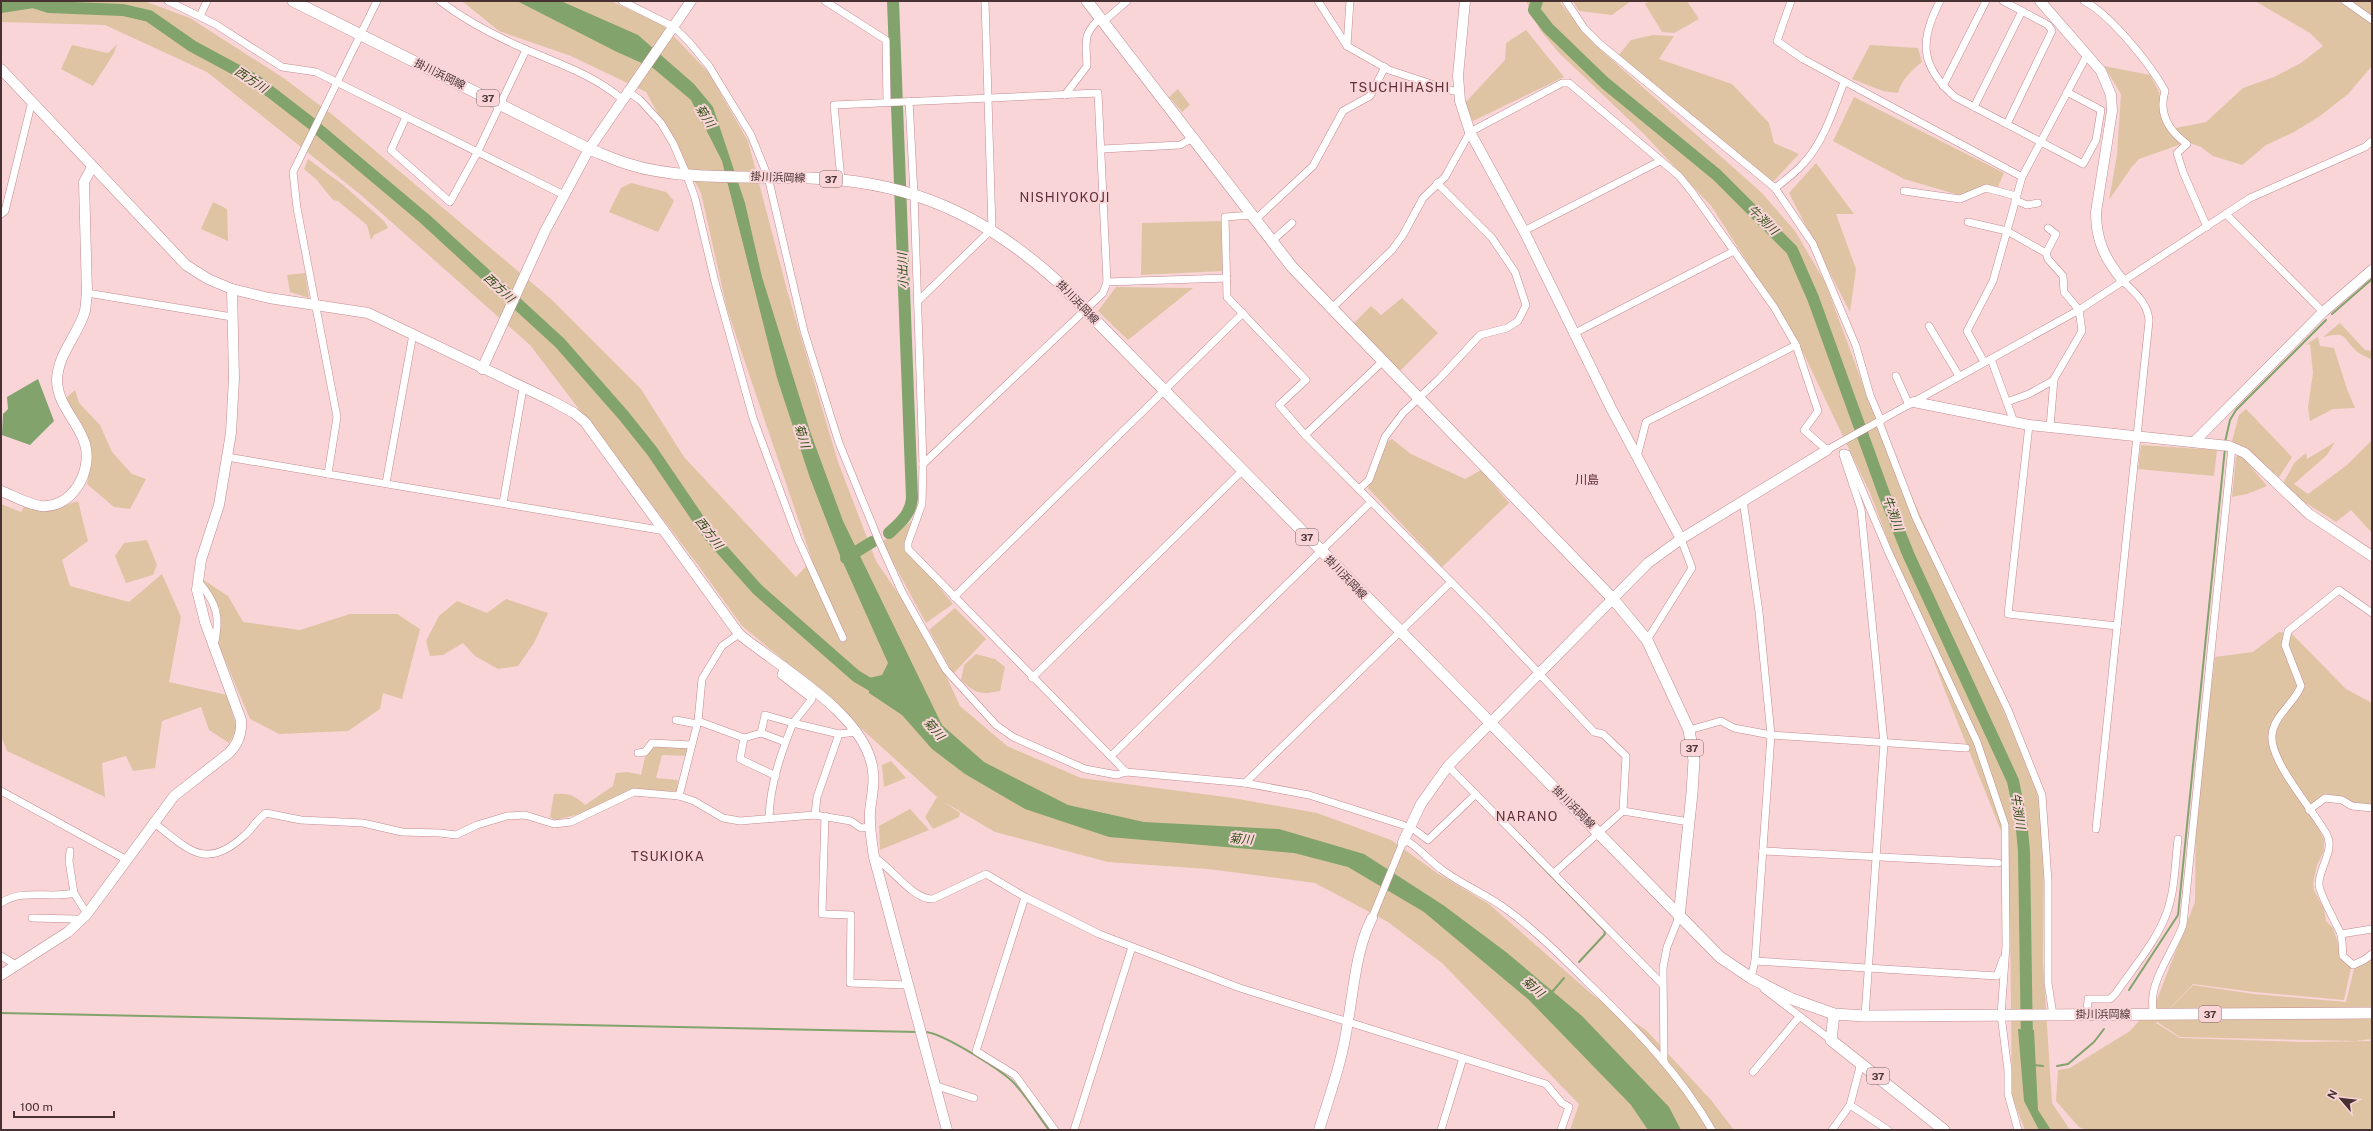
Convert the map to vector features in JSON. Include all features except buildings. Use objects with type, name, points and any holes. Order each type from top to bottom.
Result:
[{"type":"main road","name":"掛川浜岡線","points":[[293,1],[589,149],[628,164],[688,174],[841,180],[894,188],[962,213],[992,229],[1037,263],[1086,310],[1164,392],[1243,470],[1321,552],[1490,724],[1598,831],[1679,917],[1720,957],[1750,978],[1792,999],[1834,1014],[1865,1016],[2372,1013]]},
{"type":"main road","name":"37","points":[[1087,1],[1103,19],[1272,241],[1331,309],[1614,600],[1647,640],[1689,730],[1694,760],[1679,917]]},
{"type":"main road","points":[[1831,1040],[1834,1014]]},
{"type":"main road","name":"37","points":[[1831,1040],[1944,1130]]},
{"type":"street","points":[[162,1],[176,5]]},
{"type":"street","points":[[168,1],[200,16],[237,37],[282,67],[316,72],[564,195]]},
{"type":"street","points":[[200,16],[207,1]]},
{"type":"street","points":[[328,474],[337,417],[315,305],[293,182],[293,172],[377,1]]},
{"type":"street","points":[[440,1],[489,33],[526,50],[575,68],[605,85],[626,92],[640,100],[661,123],[673,143],[688,174],[715,282],[753,418],[798,539],[843,638]]},
{"type":"street","points":[[622,1],[673,28],[709,66],[736,108],[751,135],[768,177],[804,331],[839,443],[879,541],[902,592],[946,670],[996,725],[1013,737],[1085,769],[1118,775],[1126,772],[1245,783],[1314,797],[1403,824]]},
{"type":"street","points":[[482,369],[564,195],[589,149],[626,92],[691,1]]},
{"type":"street","points":[[825,1],[886,40],[888,101]]},
{"type":"street","points":[[918,301],[992,229],[985,1]]},
{"type":"street","points":[[1065,95],[1087,66],[1086,40],[1089,29],[1126,1]]},
{"type":"street","points":[[1318,1],[1348,46],[1385,67],[1453,91],[1459,90]]},
{"type":"street","points":[[1348,46],[1350,1]]},
{"type":"street","points":[[1465,1],[1459,66],[1459,90],[1463,111],[1470,132],[1524,232],[1573,334],[1681,539],[1692,568],[1647,640]]},
{"type":"street","points":[[1566,1],[1584,28],[1600,44],[1775,188],[1813,244],[1856,346],[1870,395],[1916,518],[2008,710],[2042,795],[2048,881],[2048,983],[2050,1015]]},
{"type":"street","points":[[1791,1],[1777,41],[1803,60],[2022,177]]},
{"type":"street","points":[[1940,1],[1932,17],[1926,37],[1926,53],[1931,69],[1943,86],[1955,96],[1974,107],[2083,164],[2096,140],[2101,110],[2067,92]]},
{"type":"street","points":[[1943,86],[1986,1]]},
{"type":"street","points":[[2003,1],[2048,25],[2052,31],[2007,124]]},
{"type":"street","points":[[2040,1],[2101,71],[2107,84],[2112,111],[2096,212],[2096,228],[2103,253],[2123,281],[2148,310],[2096,829]]},
{"type":"street","points":[[2084,1],[2097,9],[2119,31],[2157,75],[2165,91],[2162,102],[2166,121],[2174,135],[2187,144],[2177,153],[2183,172],[2207,227]]},
{"type":"street","points":[[2345,1],[2372,20]]},
{"type":"street","points":[[1974,107],[2022,11]]},
{"type":"street","points":[[406,117],[391,150],[450,202],[477,153],[526,50]]},
{"type":"street","points":[[1984,362],[1967,331],[1993,281],[2022,177],[2087,55]]},
{"type":"street","points":[[1385,67],[1370,96],[1343,112],[1314,166],[1254,217],[1225,217],[1227,297],[1306,380],[1279,405],[1305,435],[1540,674],[1594,732],[1603,734],[1626,756],[1623,811],[1598,831],[1554,873]]},
{"type":"street","points":[[3,74],[32,101],[92,167],[186,265],[208,279],[232,289],[315,305],[368,313],[574,413],[585,422],[739,634],[756,648],[784,665],[858,732],[867,746],[874,773],[871,827],[874,857],[947,1130]]},
{"type":"street","points":[[1775,188],[1803,164],[1833,113],[1844,82]]},
{"type":"street","points":[[1331,309],[1392,250],[1423,198],[1445,177],[1470,132],[1562,83],[1569,83],[1679,176],[1774,307],[1796,345],[1818,411],[1804,430],[1827,450]]},
{"type":"street","points":[[841,180],[834,105],[888,101],[1098,93],[1102,149],[1107,282],[1103,293],[923,464]]},
{"type":"street","points":[[1,214],[5,211],[32,101]]},
{"type":"street","points":[[909,101],[918,301],[923,464],[922,504],[908,543],[908,550],[1032,678],[1126,772]]},
{"type":"street","points":[[1102,149],[1180,145],[1193,138]]},
{"type":"street","points":[[1319,1130],[1341,1056],[1348,1022],[1352,984],[1362,947],[1403,840],[1421,804],[1448,766],[1614,600],[1648,562],[1681,539],[1743,500],[1827,450],[2080,310],[2226,214],[2264,191],[2365,147],[2372,141]]},
{"type":"street","points":[[1524,232],[1660,161]]},
{"type":"street","points":[[1,491],[27,502],[51,506],[57,504],[73,493],[82,477],[86,457],[85,444],[58,395],[57,379],[60,362],[85,311],[87,293],[84,182],[92,167]]},
{"type":"street","points":[[1359,489],[1372,474],[1385,436],[1403,413],[1440,378],[1480,335],[1506,328],[1518,321],[1526,305],[1515,272],[1492,238],[1438,183]]},
{"type":"street","points":[[1904,191],[1960,198],[1986,188],[2015,198],[2027,205],[2038,203]]},
{"type":"street","points":[[2226,214],[2323,312]]},
{"type":"street","points":[[1968,222],[2007,231],[2046,254],[2048,260],[2063,276],[2064,292],[2080,310],[2082,331],[2054,380],[2050,427]]},
{"type":"street","points":[[1272,241],[1292,223]]},
{"type":"street","points":[[2046,254],[2056,234],[2048,228]]},
{"type":"street","points":[[1573,334],[1734,251]]},
{"type":"street","points":[[2194,442],[2323,312],[2372,270]]},
{"type":"street","points":[[1107,282],[1226,278]]},
{"type":"street","points":[[1,975],[78,923],[104,894],[153,822],[174,796],[236,747],[240,735],[241,720],[205,622],[197,590],[201,560],[219,505],[227,457],[234,385],[232,289]]},
{"type":"street","points":[[87,293],[232,317]]},
{"type":"street","points":[[954,597],[1243,313]]},
{"type":"street","points":[[1929,326],[1959,376]]},
{"type":"street","points":[[386,484],[413,334]]},
{"type":"street","points":[[1637,457],[1646,422],[1796,345]]},
{"type":"street","points":[[1991,359],[2014,422]]},
{"type":"street","points":[[1305,435],[1382,362]]},
{"type":"street","points":[[1896,376],[1912,404]]},
{"type":"street","points":[[2007,402],[2029,394],[2054,380]]},
{"type":"street","points":[[503,503],[523,388]]},
{"type":"street","points":[[1912,404],[2029,425],[2136,438],[2227,446],[2246,453],[2309,514],[2372,556]]},
{"type":"street","points":[[2029,425],[2008,614],[2117,626]]},
{"type":"street","points":[[1840,444],[1861,509],[1884,743],[1870,968],[1865,1016]]},
{"type":"street","points":[[2153,1014],[2153,994],[2157,982],[2177,943],[2183,925],[2227,446]]},
{"type":"street","points":[[1843,453],[1847,454],[1888,551],[1977,742],[2005,825],[2006,952],[2004,1015],[2008,1070],[2008,1094],[2018,1130]]},
{"type":"street","points":[[227,457],[665,531]]},
{"type":"street","points":[[1032,678],[1243,470]]},
{"type":"street","points":[[1743,500],[1759,612],[1770,735],[1755,961],[1750,978],[1831,1040]]},
{"type":"street","points":[[1111,756],[1371,502]]},
{"type":"street","points":[[198,581],[211,596],[216,606],[218,622],[214,646]]},
{"type":"street","points":[[1245,783],[1450,582]]},
{"type":"street","points":[[2372,613],[2339,590],[2288,631],[2285,645],[2301,686],[2298,694],[2275,722],[2272,739],[2290,782],[2327,836],[2328,850],[2319,885],[2341,934],[2343,956],[2353,965],[2372,954]]},
{"type":"street","points":[[678,796],[698,723],[702,679],[722,646],[739,634]]},
{"type":"street","points":[[769,818],[769,800],[776,776],[777,764],[793,723],[812,699],[781,675],[784,665]]},
{"type":"street","points":[[761,733],[765,715],[839,734],[858,732]]},
{"type":"street","points":[[676,720],[698,723],[744,738],[761,733],[785,742]]},
{"type":"street","points":[[1689,730],[1721,721],[1734,728],[1770,735],[1966,748]]},
{"type":"street","points":[[815,815],[817,798],[839,734]]},
{"type":"street","points":[[744,738],[740,759],[776,776]]},
{"type":"street","points":[[638,753],[645,752],[652,743],[691,745]]},
{"type":"street","points":[[1448,766],[1662,984]]},
{"type":"street","points":[[1,791],[127,860]]},
{"type":"street","points":[[153,822],[187,848],[201,855],[214,855],[233,845],[266,813],[301,820],[363,823],[402,832],[456,835],[477,825],[507,816],[525,815],[554,824],[571,822],[634,792],[678,796],[694,801],[723,818],[740,821],[815,815],[851,821],[861,828],[871,827]]},
{"type":"street","points":[[1416,831],[1428,840],[1476,794]]},
{"type":"street","points":[[2309,810],[2325,798],[2342,800],[2352,806],[2372,808]]},
{"type":"street","points":[[1623,811],[1688,822]]},
{"type":"street","points":[[825,816],[822,914],[851,915],[850,983],[908,985]]},
{"type":"street","points":[[2087,1014],[2088,1000],[2110,999],[2116,993],[2160,928],[2167,912],[2171,896],[2178,839]]},
{"type":"street","points":[[1403,840],[1416,846],[1441,869],[1506,909],[1558,954],[1625,1018],[1664,1062],[1685,1089],[1712,1130]]},
{"type":"street","points":[[70,851],[69,861],[74,893],[87,914]]},
{"type":"street","points":[[1763,851],[1998,863]]},
{"type":"street","points":[[874,857],[887,865],[917,895],[926,900],[933,899],[986,874],[1025,898],[1132,947],[1240,988],[1546,1084],[1562,1103],[1569,1107],[1561,1130]]},
{"type":"street","points":[[1,903],[16,895],[62,896],[74,893]]},
{"type":"street","points":[[1025,898],[976,1051],[1015,1076],[1055,1130]]},
{"type":"street","points":[[1664,1062],[1662,984],[1667,947],[1679,917]]},
{"type":"street","points":[[32,918],[75,919],[78,923]]},
{"type":"street","points":[[2341,934],[2372,929]]},
{"type":"street","points":[[1074,1130],[1132,947]]},
{"type":"street","points":[[1755,961],[1997,976],[2006,952]]},
{"type":"street","points":[[1,956],[16,965]]},
{"type":"street","points":[[1753,1072],[1799,1017]]},
{"type":"street","points":[[1441,1130],[1463,1058]]},
{"type":"street","points":[[1832,1130],[1850,1105],[1861,1063]]},
{"type":"street","points":[[934,1085],[974,1098]]},
{"type":"street","points":[[1850,1105],[1888,1130]]},
{"type":"shaded area","points":[[1,1],[144,1],[190,18],[285,79],[334,116],[551,299],[641,389],[684,457],[796,577],[812,560],[727,309],[701,193],[646,92],[571,56],[499,31],[462,1],[611,1],[663,25],[709,73],[748,141],[787,290],[838,462],[876,561],[928,637],[960,706],[1007,746],[1081,778],[1233,798],[1317,813],[1391,840],[1437,873],[1489,904],[1594,996],[1646,1030],[1711,1100],[1734,1130],[1570,1130],[1579,1104],[1442,963],[1388,922],[1315,883],[1208,869],[1108,862],[995,832],[944,802],[960,813],[959,817],[933,829],[925,817],[937,797],[804,677],[742,626],[698,565],[530,345],[361,195],[207,72],[105,25],[1,22]]},
{"type":"shaded area","points":[[1526,1],[1559,1],[1593,43],[1762,193],[1795,231],[1825,282],[1866,393],[1957,598],[2037,792],[2044,835],[2043,963],[2052,1103],[2070,1130],[2025,1130],[2012,1097],[2010,922],[2001,831],[1945,691],[1870,493],[1798,342],[1712,207],[1644,134],[1559,53],[1540,30]]},
{"type":"shaded area","points":[[1573,1],[1631,1],[1612,15],[1579,11]]},
{"type":"shaded area","points":[[1649,1],[1687,1],[1699,19],[1674,33],[1662,32],[1645,4]]},
{"type":"shaded area","points":[[2255,1],[2372,1],[2372,66],[2348,94],[2320,116],[2294,132],[2266,145],[2242,165],[2213,156],[2201,147],[2187,142],[2139,159],[2109,200],[2117,155],[2121,94],[2104,66],[2150,75],[2159,92],[2166,121],[2171,129],[2206,122],[2243,88],[2274,77],[2301,63],[2323,46],[2310,33]]},
{"type":"shaded area","points":[[1526,30],[1564,77],[1473,121],[1464,104],[1505,60],[1506,43]]},
{"type":"shaded area","points":[[1653,35],[1674,36],[1659,59],[1732,84],[1769,123],[1774,143],[1799,154],[1772,183],[1619,55],[1631,40]]},
{"type":"shaded area","points":[[117,44],[114,53],[93,86],[61,69],[72,45],[108,53]]},
{"type":"shaded area","points":[[1870,45],[1918,48],[1922,62],[1904,80],[1898,93],[1883,91],[1852,79]]},
{"type":"shaded area","points":[[1178,89],[1190,105],[1182,112],[1169,97]]},
{"type":"shaded area","points":[[1854,97],[2004,173],[1997,189],[1984,186],[1959,195],[1904,179],[1833,141]]},
{"type":"shaded area","points":[[308,159],[343,185],[384,221],[388,228],[374,235],[371,240],[367,225],[338,201],[333,200],[316,179],[304,169]]},
{"type":"shaded area","points":[[1816,163],[1854,214],[1836,214],[1856,269],[1850,312],[1789,193]]},
{"type":"shaded area","points":[[631,183],[666,192],[674,201],[658,232],[609,212],[621,188]]},
{"type":"shaded area","points":[[213,202],[227,209],[228,241],[201,229]]},
{"type":"shaded area","points":[[1221,221],[1223,271],[1141,275],[1142,223]]},
{"type":"shaded area","points":[[305,273],[309,298],[290,292],[287,275]]},
{"type":"shaded area","points":[[1116,287],[1193,288],[1128,340],[1098,311]]},
{"type":"shaded area","points":[[1402,298],[1438,333],[1400,371],[1354,323],[1371,306],[1381,315]]},
{"type":"shaded area","points":[[2340,323],[2365,350],[2372,351],[2372,360],[2357,351],[2343,336],[2336,335],[2323,337]]},
{"type":"shaded area","points":[[2318,337],[2320,346],[2334,348],[2347,389],[2355,408],[2333,409],[2310,421],[2308,407],[2313,373],[2310,344],[2305,345]]},
{"type":"shaded area","points":[[75,390],[79,403],[100,425],[112,452],[132,474],[146,479],[130,509],[114,507],[87,484],[92,460],[84,429],[65,399]]},
{"type":"shaded area","points":[[2246,409],[2292,457],[2279,477],[2232,441],[2239,415]]},
{"type":"shaded area","points":[[1392,439],[1411,454],[1465,479],[1481,470],[1509,503],[1442,567],[1368,488],[1386,442]]},
{"type":"shaded area","points":[[2372,440],[2372,533],[2351,510],[2336,522],[2298,498],[2283,483],[2295,462],[2306,453],[2307,459],[2335,442],[2327,455],[2294,484],[2308,494],[2347,465]]},
{"type":"shaded area","points":[[2141,445],[2217,450],[2214,476],[2138,469]]},
{"type":"shaded area","points":[[2240,454],[2267,486],[2247,494],[2232,497],[2236,457]]},
{"type":"shaded area","points":[[78,501],[88,541],[62,560],[70,586],[129,602],[162,574],[181,617],[169,682],[227,695],[237,729],[229,743],[209,730],[201,707],[162,721],[155,768],[133,771],[126,756],[102,763],[105,797],[7,751],[1,736],[1,504],[21,512],[26,504],[57,508]]},
{"type":"shaded area","points":[[916,518],[908,549],[953,604],[926,623],[882,542]]},
{"type":"shaded area","points":[[147,540],[157,565],[153,575],[126,583],[115,556],[124,543]]},
{"type":"shaded area","points":[[202,579],[228,596],[243,622],[300,630],[350,614],[397,614],[420,629],[402,699],[383,693],[380,709],[348,731],[279,734],[250,719],[219,646],[220,609]]},
{"type":"shaded area","points":[[506,599],[548,613],[534,643],[518,666],[498,669],[475,656],[463,643],[443,655],[430,656],[426,641],[439,616],[457,601],[487,613]]},
{"type":"shaded area","points":[[955,608],[986,639],[953,674],[929,630]]},
{"type":"shaded area","points":[[2279,632],[2292,634],[2346,689],[2372,703],[2372,806],[2366,807],[2329,795],[2307,809],[2324,839],[2324,851],[2317,865],[2313,884],[2314,890],[2324,909],[2326,921],[2333,928],[2344,961],[2351,968],[2344,1000],[2254,992],[2193,984],[2156,1023],[2180,1038],[2303,1042],[2372,1041],[2372,1130],[2086,1130],[2079,1127],[2056,1101],[2058,1070],[2070,1068],[2130,1031],[2156,1002],[2195,902],[2196,811],[2215,657],[2253,652]]},
{"type":"shaded area","points":[[976,654],[995,659],[1005,667],[1000,691],[983,693],[975,691],[961,680],[964,665]]},
{"type":"shaded area","points":[[689,745],[688,756],[662,755],[656,778],[678,780],[677,791],[630,790],[584,813],[555,820],[550,817],[554,794],[571,795],[585,805],[613,786],[616,773],[628,772],[641,775],[645,757],[654,747]]},
{"type":"shaded area","points":[[891,761],[906,778],[884,787],[882,765]]},
{"type":"shaded area","points":[[910,809],[929,830],[880,850],[879,826]]},
{"type":"shaded area","points":[[2372,958],[2372,1039],[2356,1041],[2180,1037],[2157,1022],[2193,985],[2254,994],[2346,1002],[2354,969]]},
{"type":"water","name":"菊川","points":[[517,1],[561,1],[638,35],[694,84],[713,107],[745,203],[762,277],[811,434],[843,521],[942,725],[984,762],[1068,805],[1144,822],[1279,829],[1364,854],[1443,905],[1506,952],[1582,1016],[1669,1107],[1681,1130],[1648,1130],[1631,1105],[1529,1000],[1424,912],[1348,867],[1294,853],[1109,837],[1025,809],[965,774],[932,749],[902,715],[869,693],[869,678],[882,675],[888,663],[841,558],[810,478],[777,378],[722,161],[691,100],[653,68],[617,52]]},
{"type":"water","points":[[38,379],[54,421],[30,445],[2,435],[3,414],[8,409],[7,397]]},
{"type":"water","points":[[2018,1029],[2034,1030],[2038,1110],[2051,1130],[2039,1130],[2024,1101]]},
{"type":"waterway","name":"小出川","points":[[889,533],[901,522],[910,509],[912,498],[893,1]]},
{"type":"waterway","name":"牛渕川","points":[[1537,1],[1534,10],[1548,28],[1605,83],[1717,175],[1792,250],[1813,298],[1884,494],[1909,556],[2013,781],[2021,820],[2024,851],[2027,1046]]},
{"type":"waterway","name":"西方川","points":[[1,7],[33,2],[49,7],[123,10],[149,16],[192,46],[255,80],[312,124],[425,219],[560,343],[624,416],[652,451],[709,535],[757,589],[856,676],[883,692]]},
{"type":"waterway","points":[[2332,314],[2372,279]]},
{"type":"waterway","points":[[2225,442],[2230,420],[2236,410],[2326,320]]},
{"type":"waterway","points":[[2129,990],[2178,915],[2225,448]]},
{"type":"waterway","name":"小出川","points":[[846,558],[872,542]]},
{"type":"waterway","points":[[1520,844],[1604,930],[1605,934],[1579,962]]},
{"type":"waterway","name":"菊川","points":[[1552,992],[1564,978]]},
{"type":"waterway","points":[[1,1013],[918,1032]]},
{"type":"waterway","points":[[2057,1066],[2068,1064],[2094,1042],[2104,1029]]},
{"type":"waterway","points":[[924,1032],[932,1033],[955,1044],[1005,1075],[1022,1092],[1049,1130]]},
{"type":"waterway","points":[[2034,1065],[2043,1066]]},
{"type":"district","name":"TSUCHIHASHI","points":[[1400,87]]},
{"type":"district","name":"NISHIYOKOJI","points":[[1065,197]]},
{"type":"district","name":"川島","points":[[1587,480]]},
{"type":"district","name":"NARANO","points":[[1527,816]]},
{"type":"district","name":"TSUKIOKA","points":[[668,856]]}]
